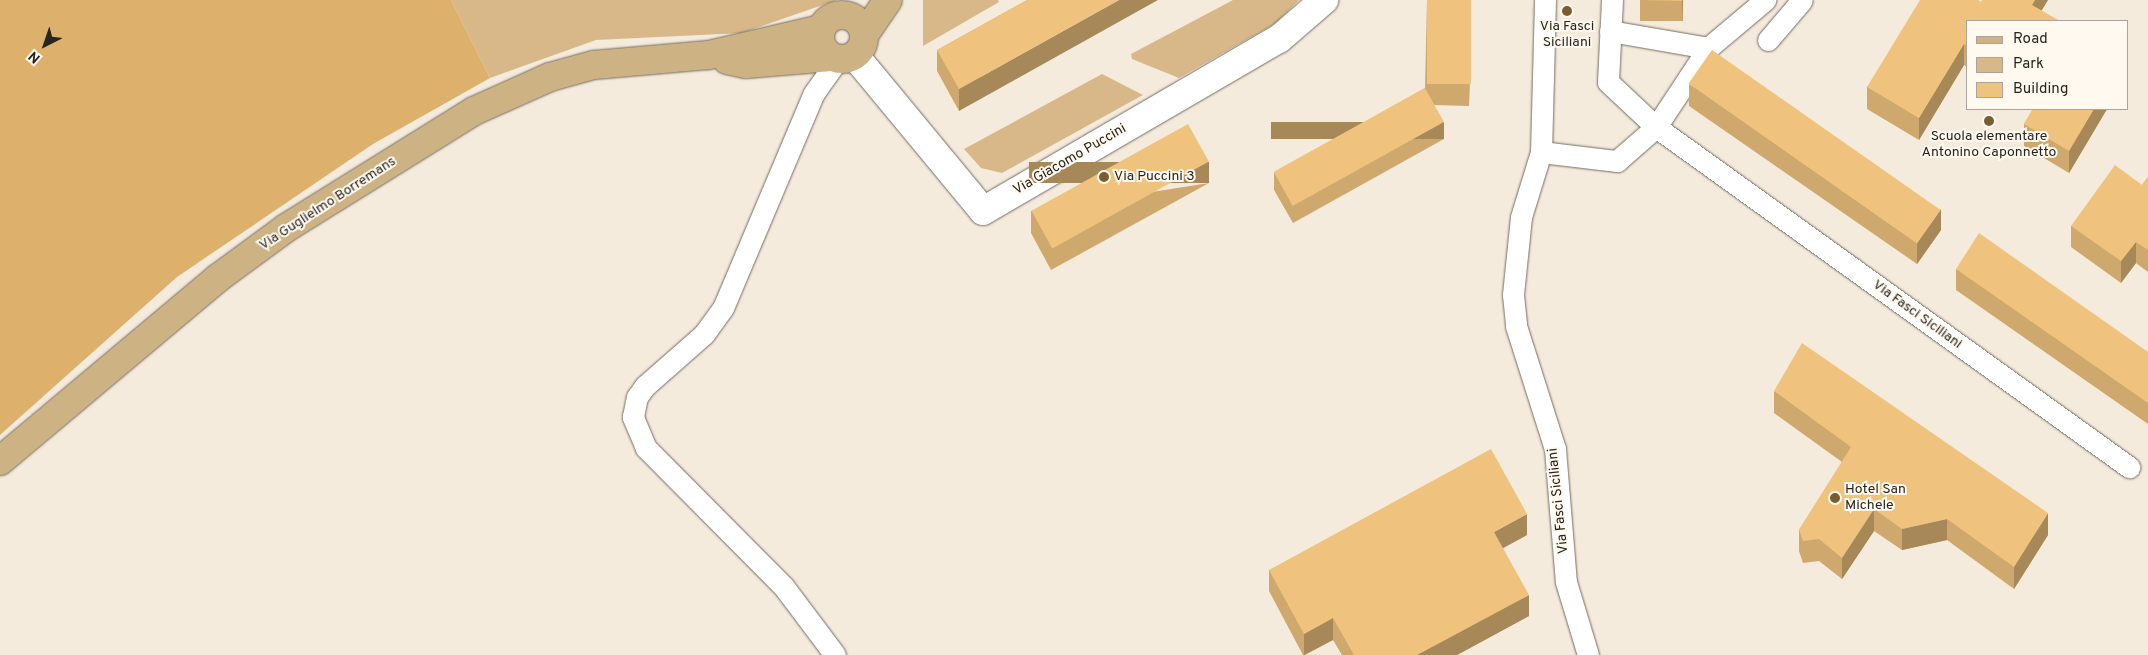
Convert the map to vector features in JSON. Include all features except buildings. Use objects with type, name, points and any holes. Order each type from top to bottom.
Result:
[{"type":"main road","points":[[709,55],[746,64],[847,52],[888,0]]},
{"type":"main road","name":"Via Giacomo Puccini","points":[[847,52],[983,211],[1279,38],[1324,0]]},
{"type":"main road","points":[[709,55],[838,15],[858,22],[847,52]]},
{"type":"main road","points":[[838,15],[820,43],[847,52]]},
{"type":"main road","name":"Via Guglielmo Borremans","points":[[0,461],[218,278],[286,228],[474,111],[550,77],[594,65],[709,55]]},
{"type":"street","name":"Via Fasci Siciliani","points":[[1545,0],[1540,152],[1521,217],[1513,295],[1516,326],[1555,449],[1566,582],[1588,655]]},
{"type":"street","name":"Via Fasci Siciliani","points":[[1612,0],[1608,82],[1656,127],[2129,467]]},
{"type":"street","points":[[1540,152],[1617,161],[1656,127],[1708,48],[1765,0]]},
{"type":"street","points":[[1768,40],[1802,0]]},
{"type":"street","points":[[1610,31],[1708,48]]},
{"type":"street","points":[[836,655],[784,587],[646,448],[633,417],[637,397],[645,386],[704,334],[722,308],[814,93],[847,52]]},
{"type":"green space","points":[[451,0],[837,0],[742,33],[596,40],[490,78]]},
{"type":"green space","points":[[923,0],[998,0],[999,2],[923,46]]},
{"type":"green space","points":[[1233,0],[1299,0],[1276,23],[1179,78],[1132,59],[1131,54]]},
{"type":"green space","points":[[1102,74],[1143,95],[1002,173],[981,168],[964,149]]},
{"type":"shaded area","points":[[0,0],[451,0],[490,78],[373,144],[177,277],[0,435]]},
{"type":"place","name":"Via Fasci Siciliani","points":[[1567,11]]},
{"type":"place","name":"Scuola elementare Antonino Caponnetto","points":[[1989,121]]},
{"type":"place","name":"Via Puccini 3","points":[[1104,177]]},
{"type":"place","name":"Hotel San Michele","points":[[1835,498]]}]
